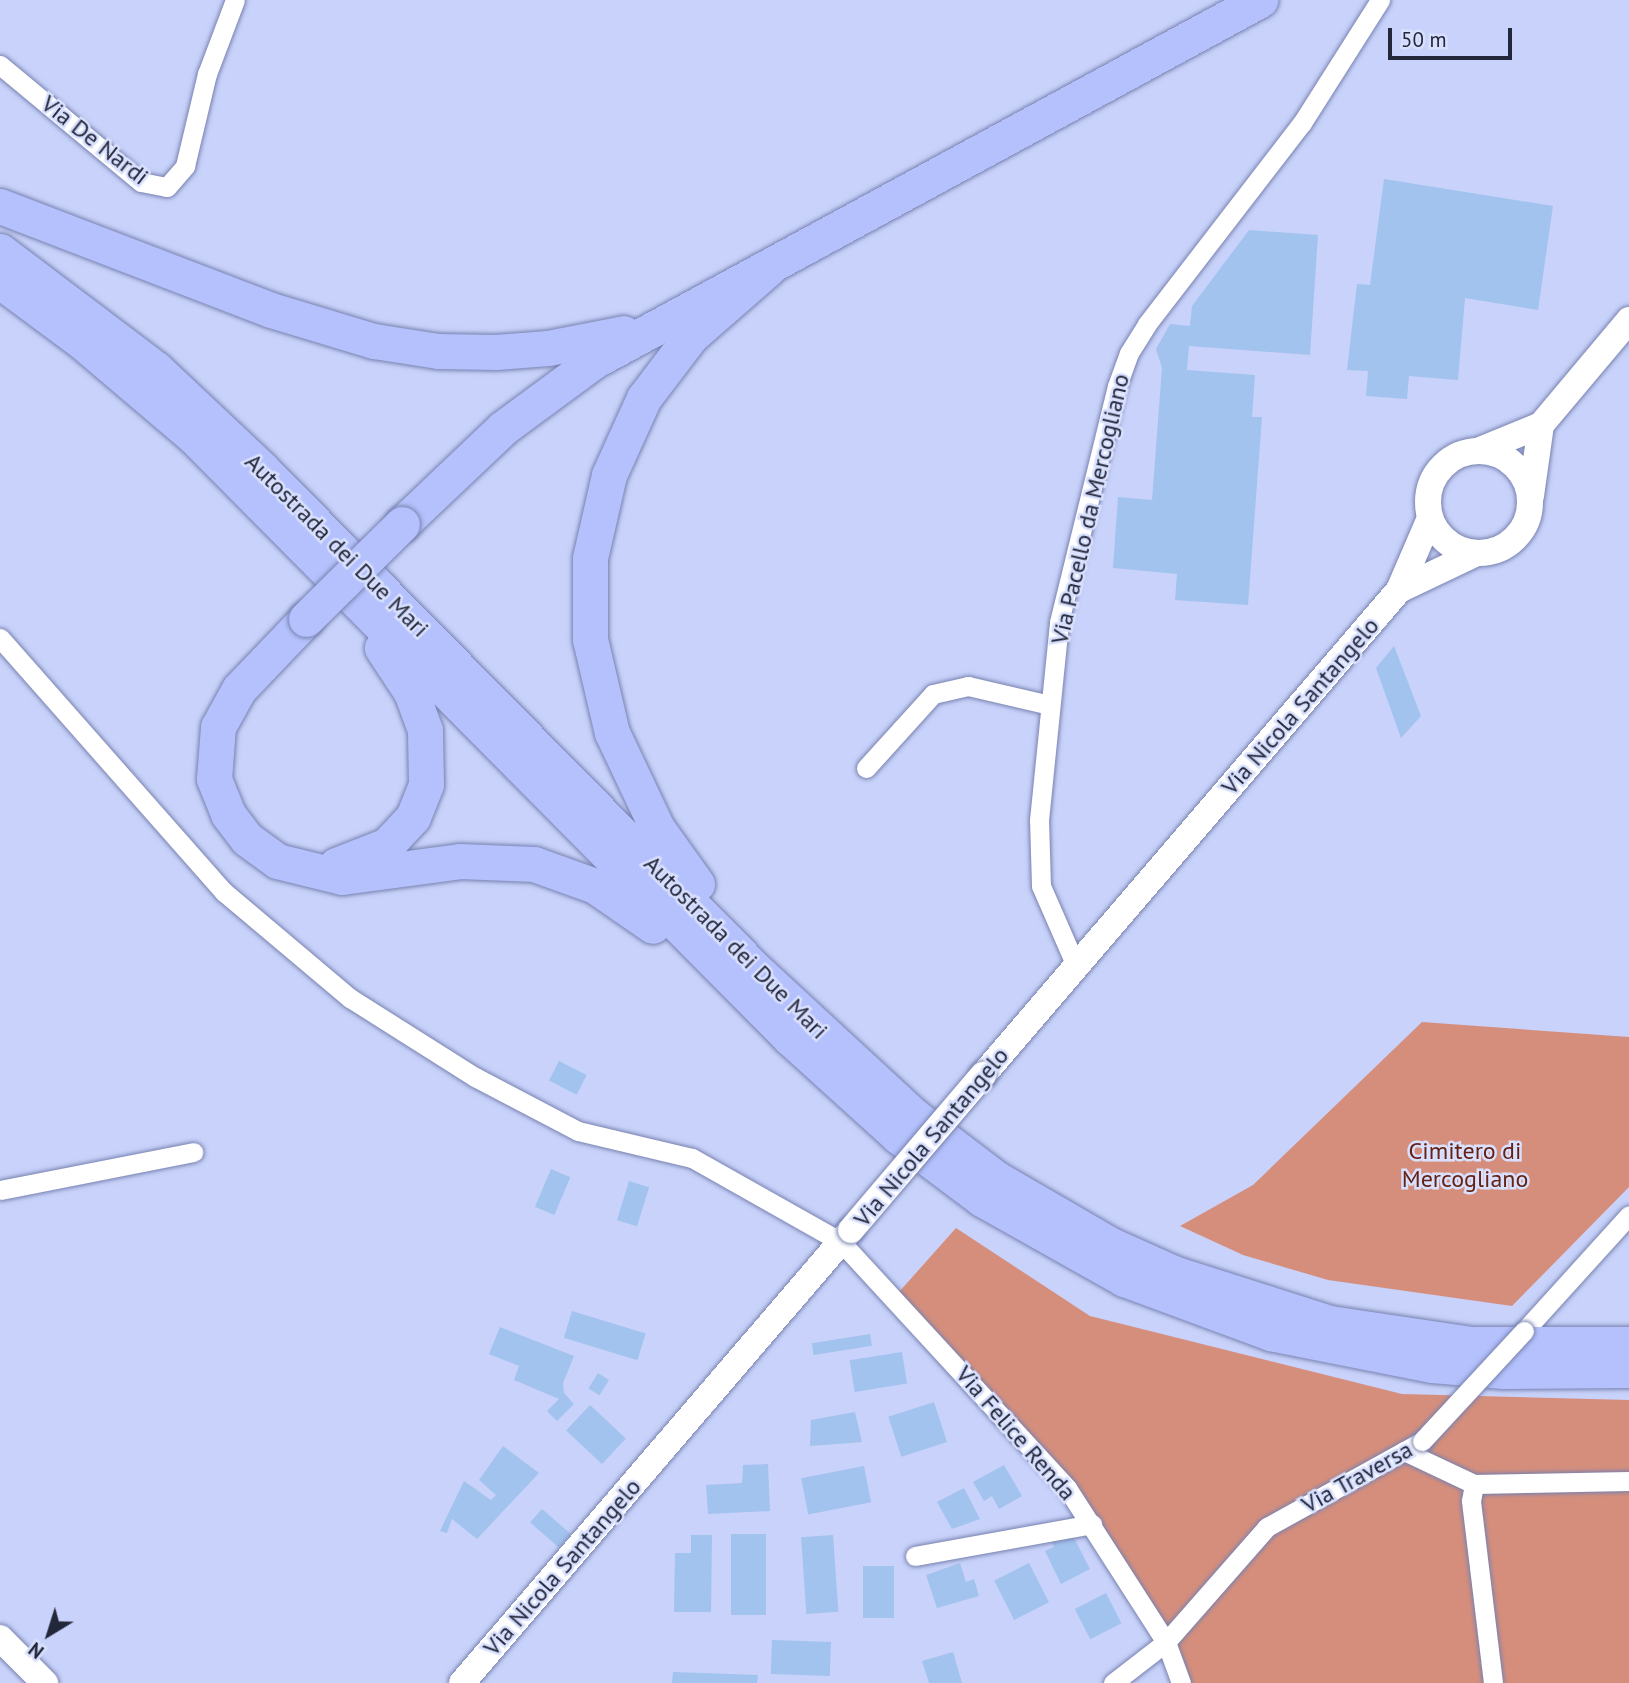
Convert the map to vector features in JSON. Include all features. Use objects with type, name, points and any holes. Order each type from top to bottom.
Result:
[{"type":"highway","points":[[1124,1279],[1030,1242],[931,1179],[834,1098],[672,941],[617,898],[577,877],[510,861],[460,861],[342,877],[298,868],[262,852],[237,827],[220,798],[213,760],[218,727],[230,701],[306,619],[402,524],[537,400],[659,325],[769,268],[1260,0]]},
{"type":"highway","points":[[0,206],[295,318],[396,345],[467,352],[523,350],[659,325]]},
{"type":"highway","name":"Autostrada dei Due Mari","points":[[0,251],[97,321],[166,378],[273,479],[773,986],[904,1107],[997,1179],[1111,1245],[1175,1274],[1330,1323],[1471,1344],[1629,1344]]},
{"type":"highway","points":[[769,268],[709,318],[674,355],[644,398],[617,453],[594,532],[588,585],[590,639],[602,703],[625,766],[657,828],[715,908],[997,1179]]},
{"type":"highway","name":"Autostrada dei Due Mari","points":[[0,281],[138,387],[218,461],[843,1088],[982,1199],[1124,1279],[1270,1333],[1377,1358],[1504,1371],[1629,1370]]},
{"type":"highway","points":[[39,309],[318,580],[387,654],[411,692],[425,730],[428,768],[422,800],[413,817],[374,853],[341,865],[298,868]]},
{"type":"main road","name":"Via Nicola Santangelo","points":[[462,1683],[1399,590],[1430,517],[1428,494],[1437,472],[1462,453],[1480,450],[1541,425],[1629,320]]},
{"type":"main road","name":"Via Nicola Santangelo","points":[[1399,590],[1477,553],[1509,543],[1524,524],[1541,425]]},
{"type":"main road","points":[[1480,450],[1496,453],[1521,472],[1530,501]]},
{"type":"main road","points":[[1430,517],[1448,543],[1477,553]]},
{"type":"main road","points":[[0,1639],[46,1683]]},
{"type":"street","name":"Via De Nardi","points":[[0,65],[141,182],[167,187],[185,166],[207,74],[235,0]]},
{"type":"street","name":"Via Pacello da Mercogliano","points":[[1076,966],[1041,886],[1039,820],[1059,622],[1129,353],[1302,123],[1380,0]]},
{"type":"street","name":"Via Felice Renda","points":[[0,638],[225,892],[350,998],[475,1077],[578,1132],[692,1158],[846,1236],[1058,1478],[1092,1524],[1166,1642],[1181,1683]]},
{"type":"street","points":[[866,768],[933,694],[968,686],[1050,705]]},
{"type":"street","points":[[0,1190],[193,1152]]},
{"type":"street","name":"Via Traversa","points":[[1112,1683],[1166,1642],[1267,1527],[1422,1441],[1629,1214]]},
{"type":"street","points":[[1404,1451],[1474,1484],[1629,1481]]},
{"type":"street","points":[[1474,1484],[1471,1501],[1493,1683]]},
{"type":"street","points":[[915,1556],[1092,1524]]},
{"type":"green space","name":"Cimitero di Mercogliano","points":[[1422,1022],[1629,1037],[1629,1187],[1512,1306],[1328,1280],[1243,1255],[1180,1226],[1253,1185]]},
{"type":"green space","points":[[956,1228],[1090,1316],[1402,1394],[1629,1400],[1629,1683],[1188,1683],[1081,1496],[899,1292]]},
{"type":"building","points":[[1384,179],[1553,206],[1538,310],[1465,298],[1458,380],[1409,376],[1407,399],[1366,396],[1368,371],[1347,370],[1357,284],[1370,285]]},
{"type":"building","points":[[1249,230],[1318,235],[1310,355],[1189,346],[1187,370],[1255,375],[1252,417],[1262,417],[1248,605],[1175,600],[1177,574],[1113,568],[1118,497],[1152,500],[1162,368],[1156,349],[1170,324],[1190,326],[1192,306]]},
{"type":"building","points":[[1394,646],[1421,716],[1401,738],[1376,668]]},
{"type":"building","points":[[559,1061],[587,1075],[577,1095],[549,1081]]},
{"type":"building","points":[[551,1169],[570,1177],[554,1215],[535,1207]]},
{"type":"building","points":[[629,1181],[649,1187],[637,1226],[617,1220]]},
{"type":"building","points":[[572,1311],[646,1334],[637,1360],[564,1338]]},
{"type":"building","points":[[500,1327],[574,1356],[563,1383],[564,1393],[574,1404],[557,1421],[547,1411],[559,1399],[514,1380],[519,1366],[489,1354]]},
{"type":"building","points":[[870,1334],[872,1346],[814,1355],[812,1343]]},
{"type":"building","points":[[902,1352],[907,1384],[855,1392],[850,1360]]},
{"type":"building","points":[[598,1373],[609,1380],[599,1395],[588,1388]]},
{"type":"building","points":[[934,1402],[947,1442],[901,1457],[888,1417]]},
{"type":"building","points":[[590,1405],[626,1438],[602,1464],[566,1431]]},
{"type":"building","points":[[855,1412],[862,1442],[810,1446],[811,1420]]},
{"type":"building","points":[[503,1446],[539,1473],[477,1539],[452,1519],[447,1533],[440,1531],[464,1481],[491,1500],[496,1495],[479,1480]]},
{"type":"building","points":[[768,1464],[770,1511],[708,1514],[706,1485],[742,1483],[743,1465]]},
{"type":"building","points":[[1004,1465],[1022,1496],[999,1509],[992,1496],[984,1501],[973,1482]]},
{"type":"building","points":[[864,1466],[871,1502],[808,1515],[801,1478]]},
{"type":"building","points":[[964,1488],[980,1519],[952,1529],[937,1502]]},
{"type":"building","points":[[542,1509],[571,1534],[559,1548],[530,1523]]},
{"type":"building","points":[[1071,1532],[1090,1569],[1061,1584],[1045,1551],[1054,1547],[1048,1535]]},
{"type":"building","points":[[731,1534],[766,1534],[766,1615],[731,1615]]},
{"type":"building","points":[[691,1535],[712,1535],[711,1612],[674,1612],[675,1553],[691,1553]]},
{"type":"building","points":[[833,1535],[838,1612],[806,1614],[801,1537]]},
{"type":"building","points":[[960,1563],[966,1582],[974,1579],[979,1596],[937,1608],[926,1575]]},
{"type":"building","points":[[1029,1563],[1049,1602],[1014,1620],[994,1581]]},
{"type":"building","points":[[863,1566],[894,1566],[894,1618],[863,1618]]},
{"type":"building","points":[[1106,1593],[1121,1623],[1090,1639],[1075,1609]]},
{"type":"building","points":[[772,1640],[831,1642],[830,1676],[771,1674]]},
{"type":"building","points":[[953,1652],[962,1683],[929,1683],[922,1661]]},
{"type":"building","points":[[673,1672],[758,1675],[757,1683],[672,1683]]}]
